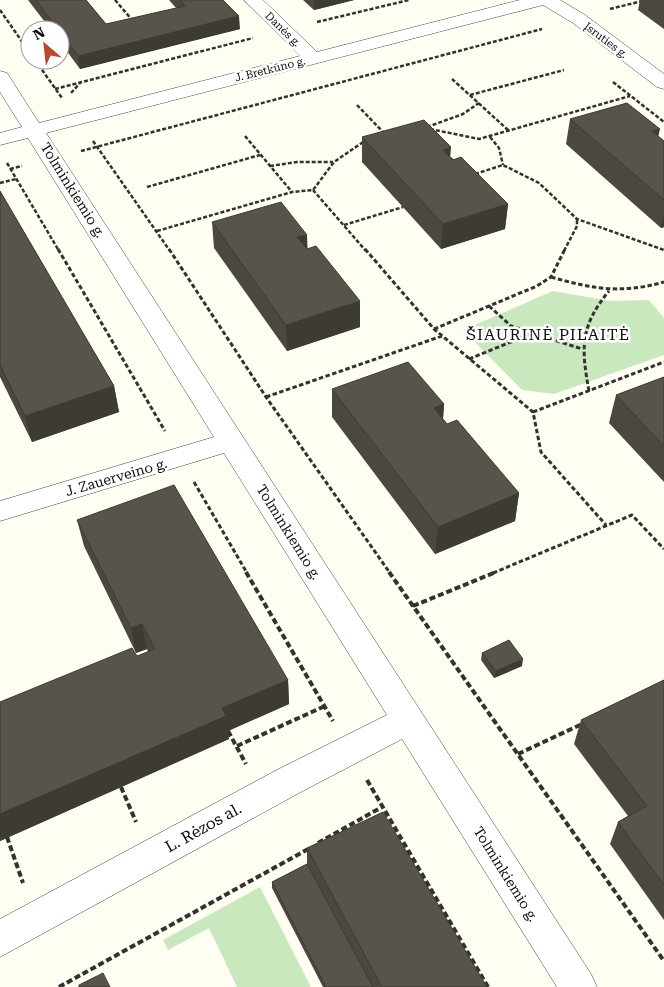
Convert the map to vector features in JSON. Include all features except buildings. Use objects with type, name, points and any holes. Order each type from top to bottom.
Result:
[{"type":"street","name":"Danės g.","points":[[253,0],[312,58]]},
{"type":"street","name":"J. Bretkūno g.","points":[[0,138],[541,0]]},
{"type":"street","name":"Įsruties g.","points":[[547,0],[579,19],[664,84]]},
{"type":"street","name":"Tolminkiemio g.","points":[[0,77],[578,987]]},
{"type":"street","name":"J. Zauerveino g.","points":[[0,511],[232,441]]},
{"type":"street","name":"L. Rėzos al.","points":[[0,939],[350,749],[409,720]]},
{"type":"path","points":[[115,0],[137,26]]},
{"type":"path","points":[[315,22],[409,0]]},
{"type":"path","points":[[0,10],[20,39]]},
{"type":"path","points":[[10,169],[579,19]]},
{"type":"path","points":[[55,88],[257,36]]},
{"type":"path","points":[[42,70],[157,231],[266,397],[664,961]]},
{"type":"path","points":[[470,95],[564,70]]},
{"type":"path","points":[[452,79],[509,130]]},
{"type":"path","points":[[479,103],[462,114],[424,128],[478,140],[630,96]]},
{"type":"path","points":[[357,105],[384,133]]},
{"type":"path","points":[[376,136],[392,132]]},
{"type":"path","points":[[244,136],[292,192]]},
{"type":"path","points":[[490,136],[499,148],[503,165]]},
{"type":"path","points":[[157,231],[292,192],[313,190],[334,162],[356,144],[367,139]]},
{"type":"path","points":[[147,187],[260,155]]},
{"type":"path","points":[[5,160],[488,987]]},
{"type":"path","points":[[270,166],[297,162],[334,162]]},
{"type":"path","points":[[466,176],[503,165],[539,183],[577,219],[664,250]]},
{"type":"path","points":[[0,183],[16,179]]},
{"type":"path","points":[[313,190],[434,329],[533,412],[541,452],[606,525]]},
{"type":"path","points":[[344,225],[403,207]]},
{"type":"path","points":[[434,329],[537,286],[551,276],[577,226],[577,219]]},
{"type":"path","points":[[551,276],[609,291],[640,290],[664,282]]},
{"type":"path","points":[[589,391],[582,349],[590,315],[609,291]]},
{"type":"path","points":[[489,306],[511,326],[582,349]]},
{"type":"path","points":[[469,359],[534,333]]},
{"type":"path","points":[[266,397],[443,336]]},
{"type":"path","points":[[533,412],[664,362]]},
{"type":"path","points":[[413,606],[632,515],[663,550]]},
{"type":"path","points":[[236,746],[325,706]]},
{"type":"path","points":[[518,754],[587,722]]},
{"type":"path","points":[[228,730],[248,769]]},
{"type":"path","points":[[121,787],[137,825]]},
{"type":"path","points":[[59,987],[382,807]]},
{"type":"path","points":[[7,837],[24,886]]},
{"type":"green space","points":[[553,291],[610,301],[649,300],[664,318],[664,355],[554,394],[522,390],[463,330]]},
{"type":"green space","points":[[260,887],[311,987],[237,987],[209,928],[168,950],[163,940]]},
{"type":"district","name":"ŠIAURINĖ PILAITĖ","points":[[548,334]]}]
